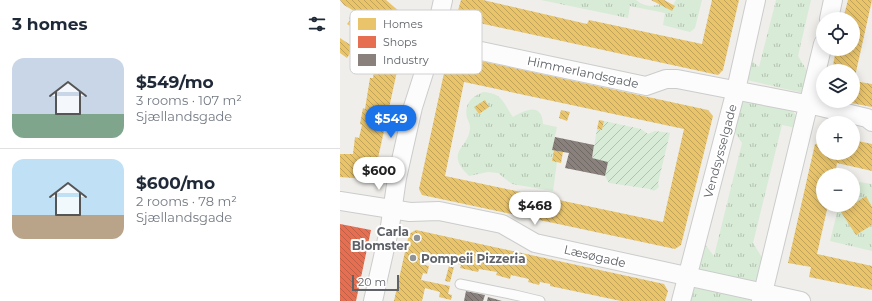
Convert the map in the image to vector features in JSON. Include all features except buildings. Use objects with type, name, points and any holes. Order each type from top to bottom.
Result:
[{"type":"street","points":[[429,10],[431,0]]},
{"type":"street","points":[[440,10],[442,0]]},
{"type":"street","name":"Vendsysselgade","points":[[681,301],[736,90],[756,0]]},
{"type":"street","points":[[830,12],[833,0]]},
{"type":"street","name":"Himmerlandsgade","points":[[482,51],[646,86],[666,79],[677,79],[809,105],[867,118],[872,122]]},
{"type":"street","points":[[762,297],[820,56]]},
{"type":"street","points":[[373,301],[390,226],[395,189],[413,107],[417,74]]},
{"type":"street","points":[[413,107],[424,74]]},
{"type":"street","name":"Læsøgade","points":[[340,201],[410,212],[439,211],[502,224],[536,243],[688,277],[762,297],[801,301]]},
{"type":"lane","points":[[460,284],[521,299],[540,301]]},
{"type":"green space","points":[[541,0],[636,0],[650,6],[665,2],[673,5],[676,0],[702,0],[695,28],[690,32],[663,25],[665,13],[630,6],[628,18]]},
{"type":"green space","points":[[776,0],[811,0],[798,56],[809,74],[803,93],[747,80],[749,58],[759,67]]},
{"type":"green space","points":[[483,92],[495,94],[499,97],[513,117],[528,110],[536,110],[542,117],[543,124],[557,127],[552,150],[554,150],[552,161],[557,162],[553,191],[512,184],[498,173],[488,172],[469,176],[462,168],[458,161],[458,155],[469,134],[470,126],[466,113],[468,105],[475,96]]},
{"type":"green space","points":[[747,100],[789,109],[794,113],[797,119],[796,128],[782,125],[753,243],[766,264],[757,285],[703,275],[698,269],[704,243],[714,256],[742,143],[731,127],[741,103]]},
{"type":"green space","points":[[604,121],[641,129],[648,134],[655,131],[670,133],[658,183],[659,187],[654,191],[650,189],[609,183],[605,176],[608,162],[592,158],[597,129],[602,130]]},
{"type":"green space","points":[[860,182],[872,184],[872,251],[830,241],[837,212],[860,212]]},
{"type":"green space","points":[[696,285],[748,293],[754,301],[688,301],[692,289]]},
{"type":"place","name":"Carla Blomster","points":[[417,238]]},
{"type":"place","name":"Pompeii Pizzeria","points":[[413,258]]}]
